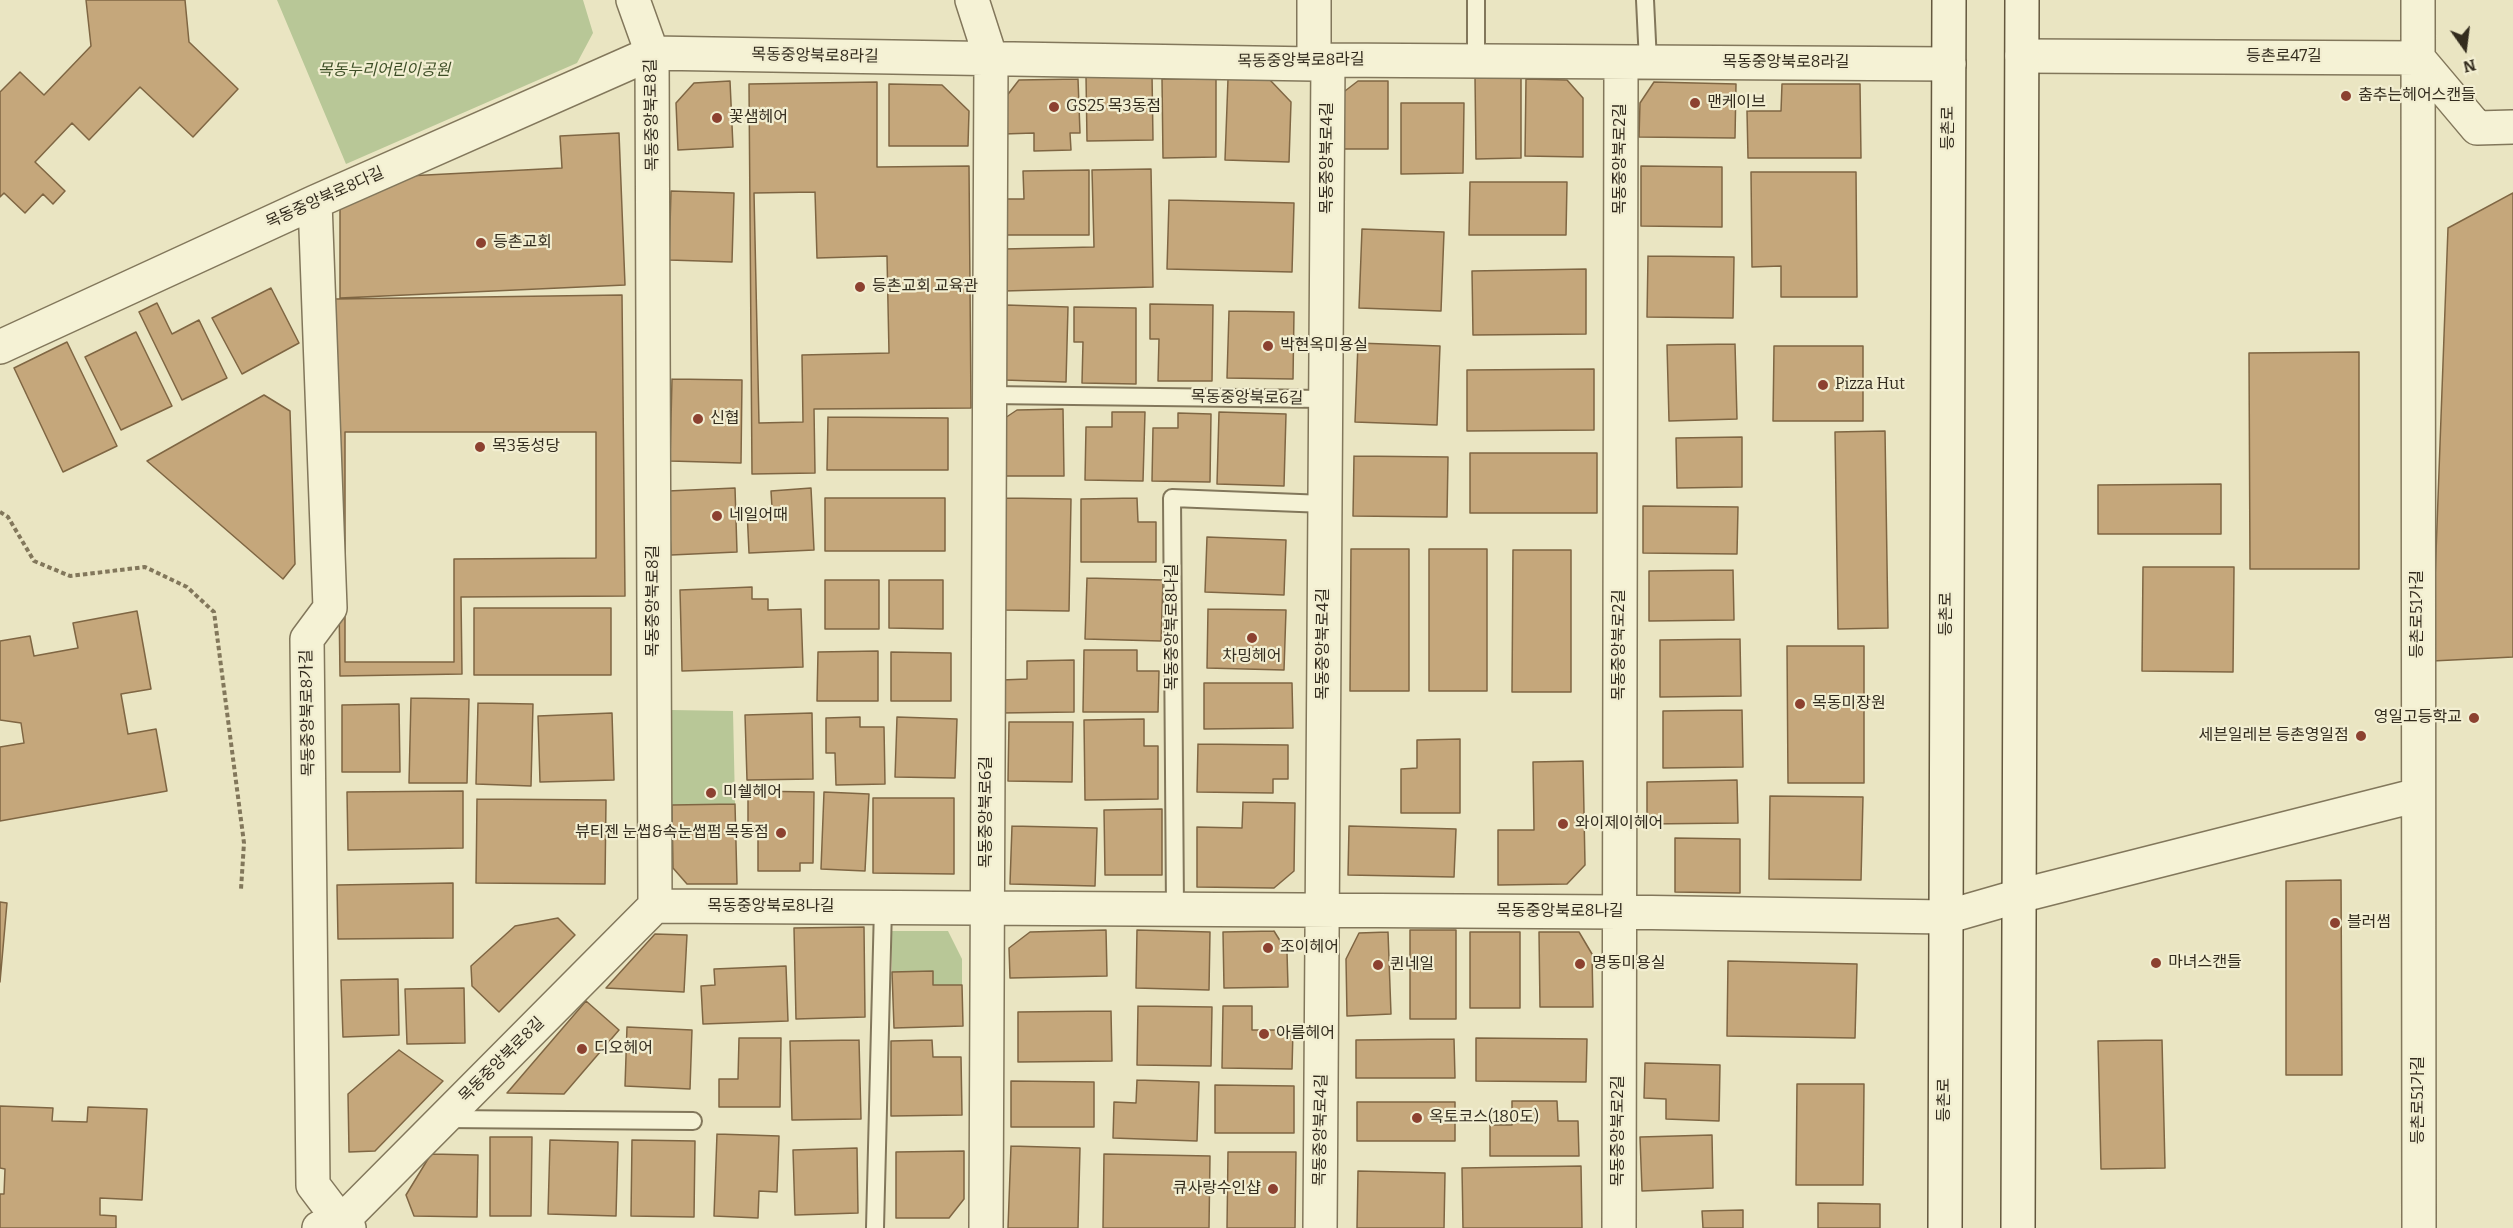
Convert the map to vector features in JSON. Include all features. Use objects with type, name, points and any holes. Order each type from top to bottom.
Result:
[{"type":"street","name":"목동중앙북로8길","points":[[336,1226],[655,906],[652,53],[633,0]]},
{"type":"street","name":"목동중앙북로6길","points":[[972,0],[991,59],[986,1228]]},
{"type":"street","name":"목동중앙북로4길","points":[[1314,0],[1321,62],[1326,399],[1320,1228]]},
{"type":"street","name":"등촌로","points":[[1945,1228],[1949,0]]},
{"type":"street","points":[[2018,1228],[2022,0]]},
{"type":"street","name":"등촌로51가길","points":[[2418,0],[2419,1228]]},
{"type":"street","name":"목동중앙북로8라길","points":[[652,53],[1321,62],[1949,64]]},
{"type":"street","name":"목동중앙북로8다길","points":[[0,346],[315,202],[652,53]]},
{"type":"street","name":"등촌로47길","points":[[2022,56],[2418,58]]},
{"type":"street","points":[[2418,58],[2477,128],[2513,127]]},
{"type":"street","name":"목동중앙북로2길","points":[[1619,1228],[1619,912],[1634,62]]},
{"type":"street","name":"목동중앙북로8가길","points":[[315,202],[330,608],[307,639],[313,1185],[336,1226]]},
{"type":"street","points":[[2019,896],[2418,795]]},
{"type":"street","name":"목동중앙북로8나길","points":[[655,906],[1619,912],[1946,917],[2019,896]]},
{"type":"lane","points":[[1476,0],[1476,61]]},
{"type":"lane","points":[[1634,62],[1645,0]]},
{"type":"lane","name":"목동중앙북로6길","points":[[989,395],[1326,399]]},
{"type":"lane","name":"목동중앙북로8나길","points":[[1175,910],[1172,498],[1325,504]]},
{"type":"lane","points":[[875,1228],[883,907]]},
{"type":"lane","name":"목동중앙북로8길","points":[[444,1119],[693,1121]]},
{"type":"path","points":[[0,512],[8,517],[34,561],[70,576],[145,567],[187,587],[214,612],[244,843],[241,889]]},
{"type":"green space","name":"목동누리어린이공원","points":[[277,0],[583,0],[593,33],[577,63],[346,164]]},
{"type":"green space","points":[[671,710],[733,711],[735,804],[672,805]]},
{"type":"green space","points":[[892,931],[948,931],[962,959],[962,985],[933,985],[892,972]]},
{"type":"building","points":[[86,0],[185,0],[189,42],[238,89],[193,137],[140,87],[89,140],[72,123],[35,162],[65,191],[53,204],[43,194],[25,213],[4,193],[0,197],[0,92],[20,72],[44,95],[91,46]]},
{"type":"building","points":[[1152,74],[1153,140],[1087,141],[1086,76]]},
{"type":"building","points":[[1475,77],[1521,77],[1521,158],[1476,159]]},
{"type":"building","points":[[1078,79],[1080,133],[1070,133],[1071,150],[1034,151],[1034,133],[1003,134],[1002,102],[1019,80]]},
{"type":"building","points":[[1162,79],[1216,79],[1216,157],[1163,158]]},
{"type":"building","points":[[1228,79],[1270,80],[1291,102],[1289,162],[1225,160]]},
{"type":"building","points":[[1526,79],[1567,80],[1583,98],[1583,157],[1525,156]]},
{"type":"building","points":[[730,81],[733,147],[678,150],[676,103],[694,83]]},
{"type":"building","points":[[1358,81],[1388,81],[1388,149],[1340,149],[1341,94]]},
{"type":"building","name":"등촌교회 교육관","points":[[877,82],[877,167],[969,166],[971,408],[814,409],[815,473],[752,474],[749,84]]},
{"type":"building","points":[[1654,82],[1736,84],[1735,138],[1639,137],[1640,103]]},
{"type":"building","points":[[889,84],[942,85],[969,111],[968,146],[889,146]]},
{"type":"building","points":[[1782,84],[1860,84],[1861,158],[1748,158],[1747,111],[1781,111]]},
{"type":"building","points":[[1401,103],[1464,103],[1463,173],[1401,174]]},
{"type":"building","name":"등촌교회","points":[[619,133],[625,285],[340,298],[340,200],[388,177],[562,168],[560,136]]},
{"type":"building","points":[[1641,166],[1722,167],[1722,227],[1641,226]]},
{"type":"building","points":[[1151,169],[1153,287],[1004,291],[1004,249],[1094,247],[1092,170]]},
{"type":"building","points":[[1089,170],[1089,235],[1002,235],[1002,199],[1024,199],[1023,171]]},
{"type":"building","points":[[1751,172],[1856,172],[1857,297],[1781,297],[1781,266],[1752,267]]},
{"type":"building","points":[[1470,182],[1567,182],[1566,235],[1469,235]]},
{"type":"building","points":[[671,191],[734,193],[732,262],[669,260]]},
{"type":"building","points":[[815,192],[817,258],[887,256],[889,353],[802,355],[803,422],[759,423],[754,193]]},
{"type":"building","name":"영일고등학교","points":[[2513,193],[2513,657],[2432,661],[2448,228]]},
{"type":"building","points":[[1169,200],[1294,203],[1292,272],[1167,269]]},
{"type":"building","points":[[1362,229],[1444,232],[1441,311],[1359,308]]},
{"type":"building","points":[[1648,256],[1734,257],[1733,318],[1647,317]]},
{"type":"building","points":[[1586,269],[1586,334],[1473,335],[1472,271]]},
{"type":"building","points":[[271,288],[299,343],[242,374],[212,318]]},
{"type":"building","name":"목3동성당","points":[[622,295],[625,596],[461,597],[462,674],[340,676],[335,299]]},
{"type":"building","points":[[157,303],[172,334],[199,320],[227,378],[182,400],[139,312]]},
{"type":"building","points":[[1150,304],[1213,305],[1212,381],[1158,381],[1159,339],[1150,339]]},
{"type":"building","points":[[1006,305],[1068,307],[1066,382],[1004,380]]},
{"type":"building","points":[[1074,307],[1136,308],[1136,384],[1082,383],[1083,342],[1074,342]]},
{"type":"building","points":[[1229,311],[1294,312],[1293,379],[1227,378]]},
{"type":"building","points":[[136,332],[172,406],[121,430],[85,357]]},
{"type":"building","points":[[67,342],[117,446],[63,472],[14,368]]},
{"type":"building","points":[[1358,343],[1440,346],[1437,425],[1355,422]]},
{"type":"building","points":[[1735,344],[1737,419],[1669,421],[1667,345]]},
{"type":"building","points":[[1774,346],[1863,346],[1863,421],[1773,421]]},
{"type":"building","points":[[2359,352],[2359,569],[2250,569],[2249,353]]},
{"type":"building","points":[[1594,369],[1594,430],[1467,431],[1467,370]]},
{"type":"building","points":[[672,379],[742,380],[741,463],[670,461]]},
{"type":"building","points":[[264,395],[290,411],[295,564],[283,579],[147,461]]},
{"type":"building","points":[[1063,409],[1064,476],[1003,476],[1002,420],[1017,410]]},
{"type":"building","points":[[1112,412],[1145,412],[1143,481],[1085,480],[1086,427],[1112,427]]},
{"type":"building","points":[[1219,412],[1286,414],[1284,486],[1217,484]]},
{"type":"building","points":[[1178,413],[1211,414],[1210,482],[1152,481],[1153,428],[1178,428]]},
{"type":"building","points":[[828,417],[948,418],[948,470],[827,470]]},
{"type":"building","points":[[1885,431],[1888,628],[1838,629],[1835,432]]},
{"type":"building","points":[[345,432],[596,432],[596,558],[454,559],[454,662],[345,662]]},
{"type":"building","points":[[1742,437],[1742,487],[1677,488],[1676,438]]},
{"type":"building","points":[[1470,453],[1597,453],[1597,513],[1470,513]]},
{"type":"building","points":[[1354,456],[1448,457],[1447,517],[1353,516]]},
{"type":"building","points":[[2221,484],[2221,534],[2098,534],[2098,485]]},
{"type":"building","points":[[735,488],[737,552],[671,555],[668,491]]},
{"type":"building","points":[[811,488],[814,550],[749,553],[747,510],[772,508],[771,491]]},
{"type":"building","points":[[825,498],[945,498],[945,551],[825,551]]},
{"type":"building","points":[[1006,498],[1071,499],[1069,611],[1004,610]]},
{"type":"building","points":[[1137,498],[1138,522],[1156,522],[1156,562],[1081,562],[1081,499]]},
{"type":"building","points":[[1643,506],[1738,507],[1737,554],[1643,553]]},
{"type":"building","points":[[1207,537],[1286,540],[1284,595],[1205,592]]},
{"type":"building","points":[[1351,549],[1409,549],[1409,691],[1350,691]]},
{"type":"building","points":[[1429,549],[1487,549],[1487,691],[1429,691]]},
{"type":"building","points":[[1513,550],[1571,550],[1571,692],[1512,692]]},
{"type":"building","points":[[2143,567],[2234,567],[2233,672],[2142,671]]},
{"type":"building","points":[[1733,570],[1734,620],[1649,621],[1649,571]]},
{"type":"building","points":[[1087,578],[1163,580],[1161,641],[1085,639]]},
{"type":"building","points":[[825,580],[879,580],[879,629],[825,629]]},
{"type":"building","points":[[889,580],[943,580],[943,629],[889,628]]},
{"type":"building","points":[[752,587],[752,599],[768,599],[768,610],[801,609],[803,667],[682,671],[680,590]]},
{"type":"building","points":[[474,608],[611,608],[611,675],[474,675]]},
{"type":"building","points":[[1208,609],[1286,610],[1284,670],[1207,668]]},
{"type":"building","points":[[137,611],[151,689],[121,694],[128,734],[156,729],[167,791],[0,821],[0,747],[24,743],[21,723],[0,720],[0,641],[30,636],[34,656],[78,648],[73,623]]},
{"type":"building","points":[[1740,639],[1741,696],[1660,697],[1660,640]]},
{"type":"building","points":[[1787,646],[1864,646],[1864,783],[1788,783]]},
{"type":"building","points":[[1084,650],[1137,650],[1137,671],[1159,671],[1158,712],[1083,712]]},
{"type":"building","points":[[878,651],[878,701],[817,701],[818,652]]},
{"type":"building","points":[[891,652],[951,653],[951,701],[891,701]]},
{"type":"building","points":[[1074,660],[1074,712],[1001,713],[1001,680],[1027,679],[1027,661]]},
{"type":"building","points":[[1204,683],[1292,683],[1293,728],[1204,729]]},
{"type":"building","points":[[411,698],[469,699],[467,783],[409,783]]},
{"type":"building","points":[[478,703],[533,704],[531,786],[476,784]]},
{"type":"building","points":[[399,704],[400,772],[342,772],[342,705]]},
{"type":"building","points":[[1742,710],[1743,767],[1663,768],[1663,711]]},
{"type":"building","points":[[612,713],[614,780],[540,782],[538,716]]},
{"type":"building","points":[[812,713],[813,779],[747,780],[745,715]]},
{"type":"building","points":[[860,717],[860,727],[884,727],[885,784],[836,785],[835,753],[826,753],[826,718]]},
{"type":"building","points":[[897,717],[957,719],[955,778],[895,777]]},
{"type":"building","points":[[1144,719],[1144,746],[1158,746],[1158,799],[1085,800],[1084,720]]},
{"type":"building","points":[[1009,722],[1073,722],[1072,782],[1008,781]]},
{"type":"building","points":[[1460,739],[1460,813],[1401,813],[1401,769],[1417,768],[1417,740]]},
{"type":"building","points":[[1198,744],[1288,745],[1288,779],[1273,779],[1273,793],[1197,792]]},
{"type":"building","points":[[1583,761],[1585,865],[1567,884],[1498,885],[1498,830],[1534,830],[1533,762]]},
{"type":"building","points":[[1737,780],[1738,823],[1647,824],[1647,782]]},
{"type":"building","points":[[463,791],[463,848],[348,850],[347,792]]},
{"type":"building","points":[[748,791],[814,792],[813,863],[800,863],[800,871],[758,871],[758,829],[748,829]]},
{"type":"building","points":[[824,792],[869,794],[865,871],[821,869]]},
{"type":"building","points":[[1770,796],[1863,797],[1861,880],[1769,879]]},
{"type":"building","points":[[873,798],[954,798],[954,874],[873,873]]},
{"type":"building","points":[[477,799],[606,800],[605,884],[476,883]]},
{"type":"building","points":[[1243,802],[1295,803],[1294,871],[1274,888],[1197,887],[1197,827],[1242,828]]},
{"type":"building","points":[[735,804],[737,884],[687,884],[673,868],[672,805]]},
{"type":"building","points":[[1162,809],[1162,875],[1105,875],[1104,810]]},
{"type":"building","points":[[1012,826],[1097,828],[1095,886],[1010,884]]},
{"type":"building","points":[[1349,826],[1456,829],[1454,877],[1348,875]]},
{"type":"building","points":[[1675,838],[1740,839],[1740,893],[1675,892]]},
{"type":"building","points":[[2341,880],[2342,1075],[2286,1075],[2286,881]]},
{"type":"building","points":[[453,883],[453,938],[338,939],[337,885]]},
{"type":"building","points":[[0,902],[7,903],[0,982]]},
{"type":"building","points":[[558,918],[575,935],[499,1012],[472,986],[471,966],[515,926]]},
{"type":"building","points":[[864,927],[865,1017],[796,1019],[794,928]]},
{"type":"building","points":[[1106,930],[1107,976],[1010,978],[1009,948],[1030,932]]},
{"type":"building","points":[[1137,930],[1210,932],[1209,990],[1136,988]]},
{"type":"building","points":[[1410,930],[1456,930],[1456,1019],[1410,1019]]},
{"type":"building","points":[[1274,931],[1287,952],[1288,987],[1224,988],[1223,932]]},
{"type":"building","points":[[1388,932],[1391,1014],[1347,1016],[1346,959],[1359,933]]},
{"type":"building","points":[[1470,932],[1520,932],[1520,1008],[1470,1008]]},
{"type":"building","points":[[1539,932],[1579,932],[1592,954],[1593,1007],[1540,1007]]},
{"type":"building","points":[[655,934],[687,935],[684,992],[606,988]]},
{"type":"building","points":[[1728,961],[1857,964],[1855,1038],[1727,1036]]},
{"type":"building","points":[[786,966],[788,1021],[703,1024],[701,986],[715,985],[714,969]]},
{"type":"building","points":[[933,971],[933,985],[962,985],[963,1026],[894,1028],[892,972]]},
{"type":"building","points":[[398,979],[399,1035],[343,1037],[341,980]]},
{"type":"building","points":[[464,988],[465,1043],[407,1044],[405,989]]},
{"type":"building","points":[[586,1001],[619,1030],[564,1094],[507,1093]]},
{"type":"building","points":[[1138,1006],[1212,1007],[1211,1066],[1137,1065]]},
{"type":"building","points":[[1223,1006],[1252,1006],[1252,1030],[1293,1030],[1292,1069],[1222,1068]]},
{"type":"building","points":[[1111,1011],[1112,1061],[1018,1062],[1018,1012]]},
{"type":"building","points":[[627,1027],[692,1030],[690,1089],[625,1086]]},
{"type":"building","points":[[739,1038],[781,1038],[780,1107],[719,1107],[719,1079],[738,1079]]},
{"type":"building","points":[[1476,1038],[1587,1039],[1586,1082],[1476,1081]]},
{"type":"building","points":[[1454,1039],[1455,1078],[1356,1078],[1356,1040]]},
{"type":"building","points":[[859,1040],[861,1119],[792,1120],[790,1041]]},
{"type":"building","points":[[932,1040],[933,1057],[961,1057],[962,1115],[891,1116],[891,1041]]},
{"type":"building","points":[[2162,1040],[2165,1168],[2101,1169],[2098,1041]]},
{"type":"building","points":[[399,1050],[443,1081],[375,1151],[349,1152],[348,1094]]},
{"type":"building","points":[[1645,1063],[1720,1065],[1719,1121],[1666,1119],[1666,1099],[1644,1098]]},
{"type":"building","points":[[1137,1080],[1199,1082],[1197,1141],[1113,1138],[1114,1102],[1136,1103]]},
{"type":"building","points":[[1011,1081],[1094,1082],[1094,1127],[1011,1127]]},
{"type":"building","points":[[1797,1084],[1864,1084],[1863,1185],[1796,1185]]},
{"type":"building","points":[[1215,1085],[1294,1086],[1294,1133],[1215,1133]]},
{"type":"building","points":[[1512,1101],[1557,1101],[1558,1121],[1578,1121],[1579,1156],[1490,1156],[1490,1125],[1512,1125]]},
{"type":"building","points":[[1357,1102],[1455,1102],[1455,1141],[1357,1141]]},
{"type":"building","points":[[0,1106],[53,1108],[52,1121],[87,1122],[88,1107],[147,1109],[142,1200],[100,1198],[100,1215],[116,1216],[116,1228],[0,1228],[0,1194],[4,1194],[5,1169],[0,1168]]},
{"type":"building","points":[[717,1134],[779,1136],[777,1192],[759,1191],[758,1218],[714,1216]]},
{"type":"building","points":[[1712,1135],[1713,1188],[1642,1191],[1640,1137]]},
{"type":"building","points":[[490,1137],[532,1137],[531,1216],[490,1216]]},
{"type":"building","points":[[550,1140],[618,1142],[616,1216],[548,1214]]},
{"type":"building","points":[[632,1140],[695,1141],[694,1217],[631,1216]]},
{"type":"building","points":[[1011,1146],[1080,1148],[1078,1228],[1008,1228]]},
{"type":"building","points":[[857,1148],[858,1213],[795,1215],[793,1150]]},
{"type":"building","points":[[964,1151],[964,1199],[949,1218],[896,1218],[896,1152]]},
{"type":"building","points":[[1228,1152],[1296,1152],[1295,1228],[1227,1228]]},
{"type":"building","points":[[431,1154],[478,1155],[477,1217],[414,1216],[406,1195]]},
{"type":"building","points":[[1104,1154],[1210,1156],[1209,1228],[1103,1228]]},
{"type":"building","points":[[1581,1166],[1582,1228],[1463,1228],[1462,1168]]},
{"type":"building","points":[[1358,1171],[1445,1173],[1444,1228],[1357,1228]]},
{"type":"building","points":[[1818,1203],[1880,1204],[1880,1228],[1818,1228]]},
{"type":"building","points":[[1743,1210],[1743,1228],[1703,1228],[1702,1211]]},
{"type":"place","name":"춤추는헤어스캔들","points":[[2346,96]]},
{"type":"place","name":"맨케이브","points":[[1695,103]]},
{"type":"place","name":"GS25 목3동점","points":[[1054,107]]},
{"type":"place","name":"꽃샘헤어","points":[[717,118]]},
{"type":"place","name":"등촌교회","points":[[481,243]]},
{"type":"place","name":"등촌교회 교육관","points":[[860,287]]},
{"type":"place","name":"박현옥미용실","points":[[1268,346]]},
{"type":"place","name":"Pizza Hut","points":[[1823,385]]},
{"type":"place","name":"신협","points":[[698,419]]},
{"type":"place","name":"목3동성당","points":[[480,447]]},
{"type":"place","name":"네일어때","points":[[717,516]]},
{"type":"place","name":"차밍헤어","points":[[1252,638]]},
{"type":"place","name":"목동미장원","points":[[1800,704]]},
{"type":"place","name":"영일고등학교","points":[[2474,718]]},
{"type":"place","name":"세븐일레븐 등촌영일점","points":[[2361,736]]},
{"type":"place","name":"미쉘헤어","points":[[711,793]]},
{"type":"place","name":"와이제이헤어","points":[[1563,824]]},
{"type":"place","name":"뷰티젠 눈썹&속눈썹펌 목동점","points":[[781,833]]},
{"type":"place","name":"블러썸","points":[[2335,923]]},
{"type":"place","name":"조이헤어","points":[[1268,948]]},
{"type":"place","name":"마녀스캔들","points":[[2156,963]]},
{"type":"place","name":"명동미용실","points":[[1580,964]]},
{"type":"place","name":"퀸네일","points":[[1378,965]]},
{"type":"place","name":"아름헤어","points":[[1264,1034]]},
{"type":"place","name":"디오헤어","points":[[582,1049]]},
{"type":"place","name":"옥토코스(180도)","points":[[1417,1118]]},
{"type":"place","name":"큐사랑수인샵","points":[[1273,1189]]}]
